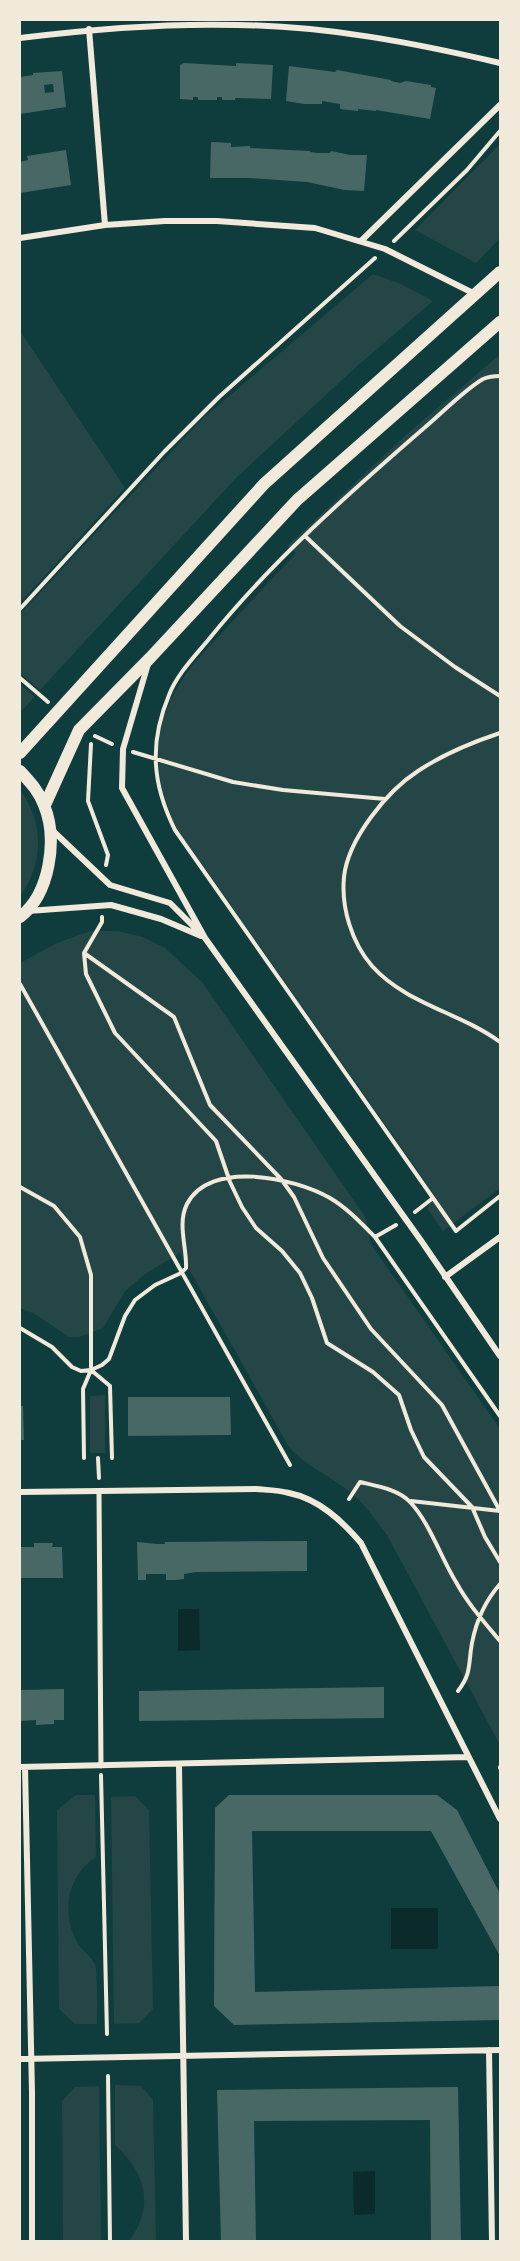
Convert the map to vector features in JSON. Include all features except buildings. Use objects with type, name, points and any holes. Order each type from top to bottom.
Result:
[{"type":"main road","points":[[20,753],[264,484],[501,272]]},
{"type":"main road","points":[[45,805],[79,730],[297,500],[501,322]]},
{"type":"main road","points":[[20,771],[32,783],[45,805],[49,827],[50,856],[48,875],[24,914]]},
{"type":"street","points":[[20,38],[89,29],[239,22],[391,40],[501,63]]},
{"type":"street","points":[[89,29],[105,225]]},
{"type":"street","points":[[361,240],[501,105]]},
{"type":"street","points":[[20,238],[105,225],[165,221],[253,223],[315,228],[385,249],[476,295]]},
{"type":"street","points":[[150,657],[123,749],[122,788],[205,938],[501,1356]]},
{"type":"street","points":[[49,827],[110,885],[170,903],[205,938]]},
{"type":"street","points":[[24,914],[111,905],[161,919],[205,938]]},
{"type":"street","points":[[445,1277],[501,1237]]},
{"type":"street","points":[[20,1492],[256,1489],[291,1493],[341,1520],[361,1543],[501,1819]]},
{"type":"street","points":[[99,1491],[101,1766]]},
{"type":"street","points":[[32,2241],[31,2059],[22,1767],[468,1757]]},
{"type":"street","points":[[179,1765],[186,2241]]},
{"type":"street","points":[[489,2050],[492,2241]]},
{"type":"street","points":[[20,2060],[501,2050]]},
{"type":"path","points":[[20,609],[164,452],[212,405],[385,249],[467,170],[501,131]]},
{"type":"path","points":[[501,376],[483,379],[459,399],[305,536],[264,577],[217,629],[170,692],[155,741],[155,759],[163,807],[175,830],[456,1231],[501,1196]]},
{"type":"path","points":[[305,536],[400,626],[455,667],[501,696]]},
{"type":"path","points":[[501,733],[416,771],[385,799],[361,832],[350,854],[344,876],[348,921],[357,945],[372,966],[388,981],[411,996],[486,1032],[501,1042]]},
{"type":"path","points":[[91,734],[88,801],[108,855],[105,880]]},
{"type":"path","points":[[155,759],[233,782],[283,790],[385,799]]},
{"type":"path","points":[[103,906],[102,921],[84,953],[86,974],[115,1033],[216,1141],[242,1207],[256,1228],[282,1251],[300,1273],[312,1298],[327,1343],[373,1372],[399,1395],[411,1430],[424,1457],[472,1507],[485,1537],[501,1562]]},
{"type":"path","points":[[84,953],[174,1017],[210,1105],[281,1179],[294,1197],[323,1258],[371,1329],[442,1406],[501,1511]]},
{"type":"path","points":[[20,984],[290,1465]]},
{"type":"path","points":[[20,1328],[52,1347],[72,1368],[81,1371],[91,1370],[102,1365],[109,1359],[125,1316],[135,1300],[155,1285],[181,1273],[186,1268],[182,1231],[186,1207],[195,1191],[212,1181],[229,1178],[281,1179],[307,1186],[331,1198],[375,1237],[501,1416]]},
{"type":"path","points":[[20,1187],[54,1206],[80,1237],[91,1275],[91,1370],[83,1389],[84,1458]]},
{"type":"path","points":[[375,1237],[406,1219],[433,1198]]},
{"type":"path","points":[[91,1370],[110,1386],[112,1458]]},
{"type":"path","points":[[98,1458],[99,1491]]},
{"type":"path","points":[[349,1499],[360,1482],[392,1491],[410,1501],[501,1511]]},
{"type":"path","points":[[410,1501],[428,1528],[456,1584],[501,1641]]},
{"type":"path","points":[[458,1691],[468,1679],[472,1642],[480,1617],[489,1599],[501,1584]]},
{"type":"path","points":[[101,1766],[107,2034]]},
{"type":"path","points":[[108,2076],[110,2241]]},
{"type":"shaded area","points":[[500,144],[500,238],[476,263],[415,230]]},
{"type":"shaded area","points":[[373,274],[401,284],[433,301],[356,367],[236,478],[40,690],[20,673],[20,614],[201,420]]},
{"type":"shaded area","points":[[20,331],[125,488],[20,603]]},
{"type":"shaded area","points":[[497,357],[500,359],[500,1188],[443,1231],[427,1208],[436,1197],[176,827],[163,791],[158,754],[164,718],[180,683],[204,652],[296,553],[287,546],[407,434]]},
{"type":"shaded area","points":[[20,684],[35,697],[20,712]]},
{"type":"shaded area","points":[[20,790],[34,816],[38,843],[34,870],[20,896]]},
{"type":"shaded area","points":[[90,931],[118,931],[143,937],[165,948],[202,982],[366,1218],[370,1243],[500,1429],[500,1745],[387,1535],[358,1499],[289,1447],[180,1253],[145,1274],[125,1291],[103,1328],[79,1337],[69,1337],[35,1314],[20,1308],[20,963],[57,943]]},
{"type":"shaded area","points":[[105,1395],[105,1453],[90,1453],[90,1396]]},
{"type":"shaded area","points":[[178,1609],[199,1609],[200,1650],[178,1651]]},
{"type":"shaded area","points":[[76,1795],[95,1795],[96,1857],[86,1865],[73,1884],[68,1907],[72,1931],[77,1942],[91,1958],[96,1968],[97,2024],[75,2024],[59,2009],[57,1810]]},
{"type":"shaded area","points":[[135,1796],[149,1810],[153,2009],[139,2023],[114,2024],[111,1797]]},
{"type":"shaded area","points":[[391,1908],[438,1908],[438,1949],[391,1949]]},
{"type":"shaded area","points":[[115,2085],[141,2086],[153,2100],[156,2241],[129,2241],[142,2215],[143,2190],[134,2167],[115,2145]]},
{"type":"shaded area","points":[[99,2086],[101,2241],[63,2241],[62,2101],[75,2087]]},
{"type":"shaded area","points":[[375,2171],[375,2214],[354,2215],[353,2172]]}]
